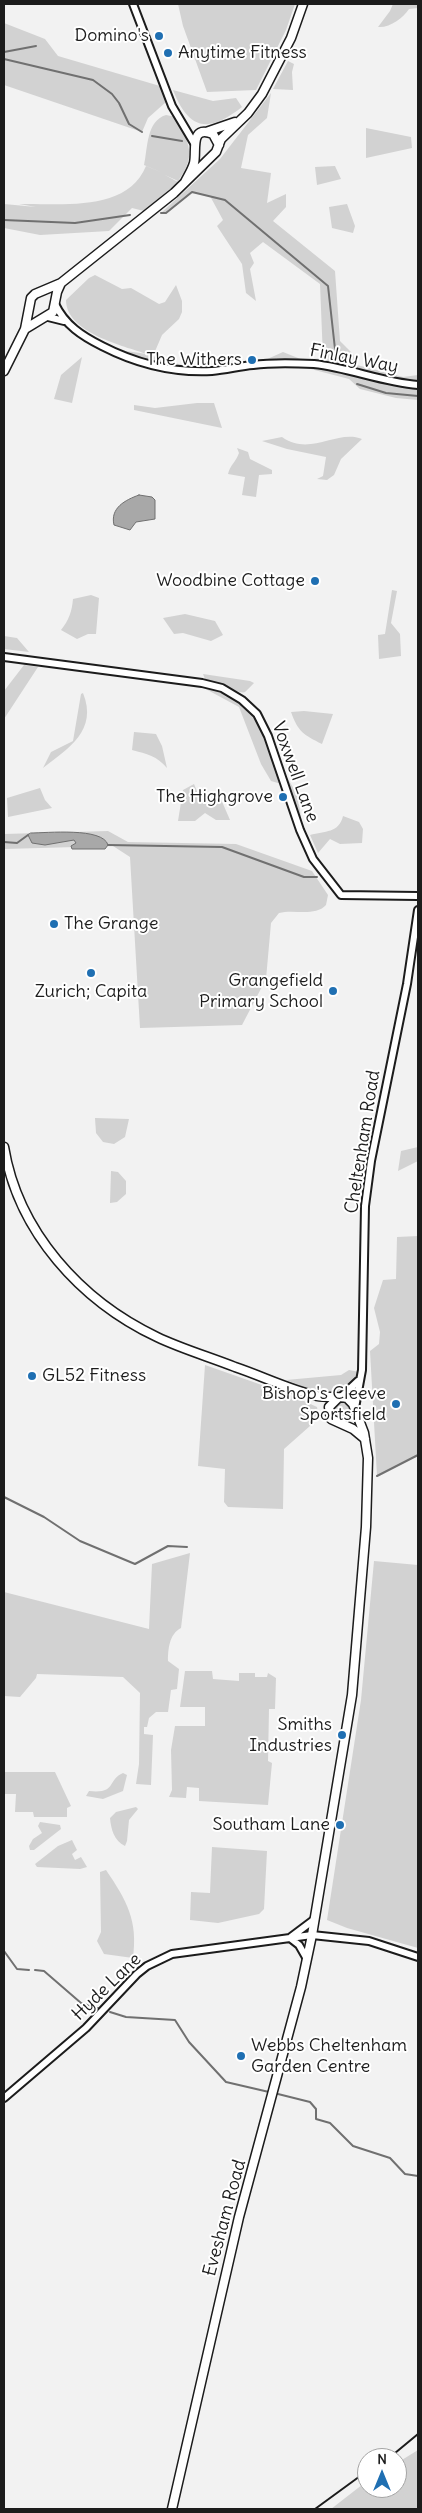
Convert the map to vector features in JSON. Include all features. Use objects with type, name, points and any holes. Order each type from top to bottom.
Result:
[{"type":"main road","points":[[4,371],[25,329],[31,298],[35,294],[44,292],[61,283],[184,184],[213,155],[225,134],[248,113],[262,94],[288,45],[303,4]]},
{"type":"main road","points":[[184,184],[194,162],[194,146],[204,133],[239,120]]},
{"type":"main road","points":[[204,133],[216,137],[219,145]]},
{"type":"main road","points":[[194,146],[202,156],[213,155]]},
{"type":"main road","points":[[25,329],[53,312],[61,283]]},
{"type":"main road","points":[[44,292],[52,296],[55,302]]},
{"type":"main road","points":[[30,309],[36,316],[46,317]]},
{"type":"main road","points":[[4,1147],[20,1201],[40,1237],[62,1267],[86,1291],[113,1312],[158,1338],[317,1396],[350,1400],[355,1409],[354,1415],[349,1422],[340,1424]]},
{"type":"main road","points":[[317,1396],[333,1421],[353,1429],[365,1439]]},
{"type":"main road","points":[[328,1412],[331,1402],[339,1398]]},
{"type":"main road","name":"Evesham Road","points":[[172,2509],[237,2226],[289,2036],[315,1919],[356,1667],[366,1527],[368,1458],[365,1439],[355,1409]]},
{"type":"street","points":[[133,4],[172,106],[186,127],[194,146]]},
{"type":"street","points":[[186,127],[204,133]]},
{"type":"street","points":[[55,302],[64,321]]},
{"type":"street","points":[[46,317],[64,321]]},
{"type":"street","name":"Finlay Way","points":[[64,321],[91,341],[131,360],[151,366],[179,370],[213,371],[284,362],[334,367],[376,379],[418,385]]},
{"type":"street","name":"Voxwell Lane","points":[[4,657],[166,677],[222,688],[257,714],[268,736],[300,830],[313,859],[341,895],[418,896]]},
{"type":"street","name":"Cheltenham Road","points":[[355,1409],[362,1370],[365,1206],[372,1161],[408,981],[418,910]]},
{"type":"street","points":[[339,1398],[359,1380]]},
{"type":"street","points":[[307,1959],[300,1945],[290,1938],[315,1919]]},
{"type":"street","points":[[312,1935],[369,1941],[418,1957]]},
{"type":"street","name":"Hyde Lane","points":[[4,2098],[86,2028],[137,1974],[158,1959],[188,1950],[312,1935]]},
{"type":"shaded area","points":[[178,4],[295,4],[286,30],[256,90],[207,92],[183,26]]},
{"type":"shaded area","points":[[393,4],[418,4],[418,8],[409,9],[400,19],[392,24],[378,27],[390,11]]},
{"type":"shaded area","points":[[4,23],[45,39],[58,56],[160,86],[166,102],[148,118],[142,132],[4,85]]},
{"type":"shaded area","points":[[288,61],[294,64],[292,72],[293,90],[273,89]]},
{"type":"shaded area","points":[[173,90],[213,101],[236,98],[242,107],[220,121],[201,124],[186,114]]},
{"type":"shaded area","points":[[271,93],[267,118],[248,135],[241,168],[271,173],[267,203],[286,194],[286,207],[273,221],[335,271],[340,341],[354,355],[357,365],[403,377],[418,375],[418,400],[396,398],[360,389],[349,379],[284,362],[254,365],[283,352],[303,360],[323,358],[320,284],[263,242],[250,253],[254,263],[250,269],[256,301],[246,293],[242,264],[217,226],[223,220],[210,196],[192,192],[166,213],[161,213],[220,159]]},
{"type":"shaded area","points":[[166,115],[176,117],[189,149],[188,164],[178,181],[165,175],[178,182],[144,211],[132,208],[109,231],[40,235],[4,228],[4,204],[36,207],[19,204],[91,202],[124,192],[137,181],[146,166],[163,173],[144,165],[151,129],[159,118]]},
{"type":"shaded area","points":[[366,128],[411,137],[412,148],[366,158]]},
{"type":"shaded area","points":[[335,166],[341,179],[317,185],[315,167]]},
{"type":"shaded area","points":[[347,204],[355,226],[353,233],[332,228],[329,207]]},
{"type":"shaded area","points":[[95,275],[122,289],[131,288],[159,304],[165,302],[176,285],[182,301],[182,312],[179,319],[162,335],[153,356],[201,371],[179,370],[105,348],[147,354],[111,342],[75,321],[69,311],[66,300],[89,278]]},
{"type":"shaded area","points":[[82,357],[72,403],[54,399],[61,375]]},
{"type":"shaded area","points":[[214,403],[222,428],[134,410],[134,405],[155,408]]},
{"type":"shaded area","points":[[282,437],[292,442],[303,444],[313,444],[343,437],[362,439],[341,459],[334,475],[327,480],[317,479],[323,476],[326,457],[287,449],[262,441]]},
{"type":"shaded area","points":[[237,448],[248,452],[250,459],[272,470],[272,474],[259,475],[256,497],[242,495],[245,477],[228,474],[239,453]]},
{"type":"shaded area","points":[[139,495],[152,497],[155,500],[155,519],[136,522],[130,530],[114,525],[113,519],[116,509],[124,502]]},
{"type":"shaded area","points":[[392,590],[397,591],[391,623],[400,634],[401,656],[379,659],[378,635],[385,634]]},
{"type":"shaded area","points":[[91,595],[99,598],[96,634],[88,634],[77,639],[61,630],[70,615],[73,599]]},
{"type":"shaded area","points":[[185,614],[215,621],[223,635],[211,641],[183,633],[174,634],[163,618]]},
{"type":"shaded area","points":[[4,636],[17,638],[29,652],[4,649]]},
{"type":"shaded area","points":[[24,665],[38,667],[4,719],[4,691]]},
{"type":"shaded area","points":[[203,674],[254,683],[245,692],[242,692],[205,679]]},
{"type":"shaded area","points":[[202,683],[222,688],[257,714],[277,761],[297,794],[306,844],[285,785],[271,781],[261,764],[239,707],[202,687]]},
{"type":"shaded area","points":[[83,693],[87,706],[87,718],[84,728],[71,745],[43,768],[51,752],[73,741],[81,694]]},
{"type":"shaded area","points":[[304,711],[333,714],[322,744],[306,735],[296,724],[291,712]]},
{"type":"shaded area","points":[[134,732],[156,734],[162,746],[167,768],[155,758],[132,750]]},
{"type":"shaded area","points":[[194,784],[201,801],[220,797],[230,820],[216,820],[205,813],[195,821],[178,821],[183,790]]},
{"type":"shaded area","points":[[40,788],[45,800],[52,808],[8,817],[7,798]]},
{"type":"shaded area","points":[[343,816],[359,822],[363,829],[362,843],[340,844],[330,839],[318,853],[310,835],[335,828],[341,822]]},
{"type":"shaded area","points":[[108,831],[128,842],[236,844],[312,871],[328,895],[326,905],[316,911],[279,913],[271,923],[266,979],[242,1025],[140,1028],[130,857],[113,846],[4,849],[4,834]]},
{"type":"shaded area","points":[[31,833],[85,833],[104,839],[108,845],[105,849],[72,849],[71,846],[76,843],[74,840],[45,845],[32,843],[28,835]]},
{"type":"shaded area","points":[[95,1118],[129,1119],[125,1137],[114,1144],[103,1142],[96,1133]]},
{"type":"shaded area","points":[[418,1147],[418,1161],[398,1171],[401,1151]]},
{"type":"shaded area","points":[[111,1171],[118,1172],[126,1181],[126,1194],[117,1202],[110,1203]]},
{"type":"shaded area","name":"Bishop's Cleeve Sportsfield","points":[[418,1236],[418,1456],[377,1476],[370,1351],[379,1344],[380,1332],[374,1308],[383,1280],[396,1279],[397,1237]]},
{"type":"shaded area","points":[[205,1365],[293,1396],[317,1407],[319,1418],[284,1449],[283,1509],[228,1507],[224,1502],[225,1469],[198,1466]]},
{"type":"shaded area","points":[[349,1370],[359,1372],[347,1387],[332,1392],[316,1391],[286,1380],[341,1375]]},
{"type":"shaded area","points":[[342,1401],[349,1404],[352,1411],[349,1418],[342,1421],[335,1418],[332,1411],[335,1404]]},
{"type":"shaded area","points":[[190,1553],[181,1628],[174,1634],[168,1652],[168,1661],[179,1669],[177,1689],[171,1690],[168,1712],[156,1712],[149,1718],[147,1727],[144,1727],[144,1734],[153,1735],[151,1785],[136,1784],[139,1764],[140,1693],[123,1677],[37,1674],[36,1678],[20,1697],[4,1696],[4,1592],[149,1629],[152,1564]]},
{"type":"shaded area","points":[[374,1561],[418,1565],[418,1948],[347,1928],[327,1920],[361,1700]]},
{"type":"shaded area","points":[[185,1671],[212,1671],[213,1679],[239,1681],[239,1673],[255,1673],[255,1677],[267,1677],[268,1673],[276,1678],[275,1709],[269,1709],[268,1761],[272,1763],[268,1805],[199,1801],[199,1788],[187,1787],[186,1798],[169,1797],[172,1790],[171,1750],[175,1726],[205,1726],[205,1707],[180,1707]]},
{"type":"shaded area","points":[[4,1772],[55,1772],[71,1806],[67,1808],[67,1817],[34,1817],[33,1812],[15,1812],[16,1794],[4,1794]]},
{"type":"shaded area","points":[[123,1773],[127,1775],[123,1791],[103,1799],[86,1796],[89,1791],[108,1788]]},
{"type":"shaded area","points":[[136,1807],[138,1809],[129,1820],[125,1846],[118,1841],[114,1834],[110,1818],[116,1812]]},
{"type":"shaded area","points":[[40,1822],[60,1825],[61,1829],[34,1850],[30,1850],[29,1846],[33,1839],[42,1833],[38,1826]]},
{"type":"shaded area","points":[[72,1840],[77,1850],[72,1854],[75,1860],[81,1857],[87,1867],[80,1869],[37,1867],[35,1864],[58,1846]]},
{"type":"shaded area","points":[[212,1847],[267,1851],[264,1909],[259,1914],[218,1923],[190,1920],[191,1892],[210,1893]]},
{"type":"shaded area","points":[[106,1870],[120,1891],[129,1911],[134,1933],[133,1958],[104,1954],[97,1941],[101,1932],[100,1872]]},
{"type":"shaded area","points":[[418,2450],[418,2509],[331,2509],[357,2489],[357,2498],[407,2498],[407,2457]]},
{"type":"waterway","points":[[4,52],[36,46]]},
{"type":"waterway","points":[[4,59],[93,80],[112,94],[119,103],[129,124],[142,132]]},
{"type":"waterway","points":[[152,136],[182,141]]},
{"type":"waterway","points":[[161,213],[166,213],[192,192],[225,200],[328,286],[335,349],[346,362]]},
{"type":"waterway","points":[[4,220],[75,223],[130,215]]},
{"type":"waterway","points":[[357,384],[386,393],[418,396]]},
{"type":"waterway","points":[[4,842],[17,843],[28,835]]},
{"type":"waterway","points":[[108,845],[222,847],[304,877],[317,877]]},
{"type":"waterway","points":[[377,1476],[418,1455]]},
{"type":"waterway","points":[[4,1497],[44,1517],[80,1541],[135,1564],[168,1546],[187,1547]]},
{"type":"waterway","points":[[4,1951],[17,1969],[29,1970]]},
{"type":"waterway","points":[[35,1970],[44,1971],[81,2003],[100,2009]]},
{"type":"waterway","points":[[110,2012],[126,2017],[175,2020],[189,2042],[226,2082],[269,2092]]},
{"type":"waterway","points":[[274,2093],[310,2102],[316,2109],[316,2119],[330,2123],[353,2146],[390,2158],[405,2174],[418,2176]]},
{"type":"railway","points":[[401,2448],[418,2434]]},
{"type":"railway","points":[[315,2509],[357,2478]]},
{"type":"place","name":"Domino's","points":[[159,36]]},
{"type":"place","name":"Anytime Fitness","points":[[168,53]]},
{"type":"place","name":"The Withers","points":[[252,360]]},
{"type":"place","name":"Woodbine Cottage","points":[[315,581]]},
{"type":"place","name":"The Highgrove","points":[[283,797]]},
{"type":"place","name":"The Grange","points":[[54,924]]},
{"type":"place","name":"Zurich; Capita","points":[[91,973]]},
{"type":"place","name":"Grangefield Primary School","points":[[333,991]]},
{"type":"place","name":"GL52 Fitness","points":[[32,1376]]},
{"type":"place","name":"Bishop's Cleeve Sportsfield","points":[[396,1404]]},
{"type":"place","name":"Smiths Industries","points":[[342,1735]]},
{"type":"place","name":"Southam Lane","points":[[340,1825]]},
{"type":"place","name":"Webbs Cheltenham Garden Centre","points":[[241,2056]]}]
